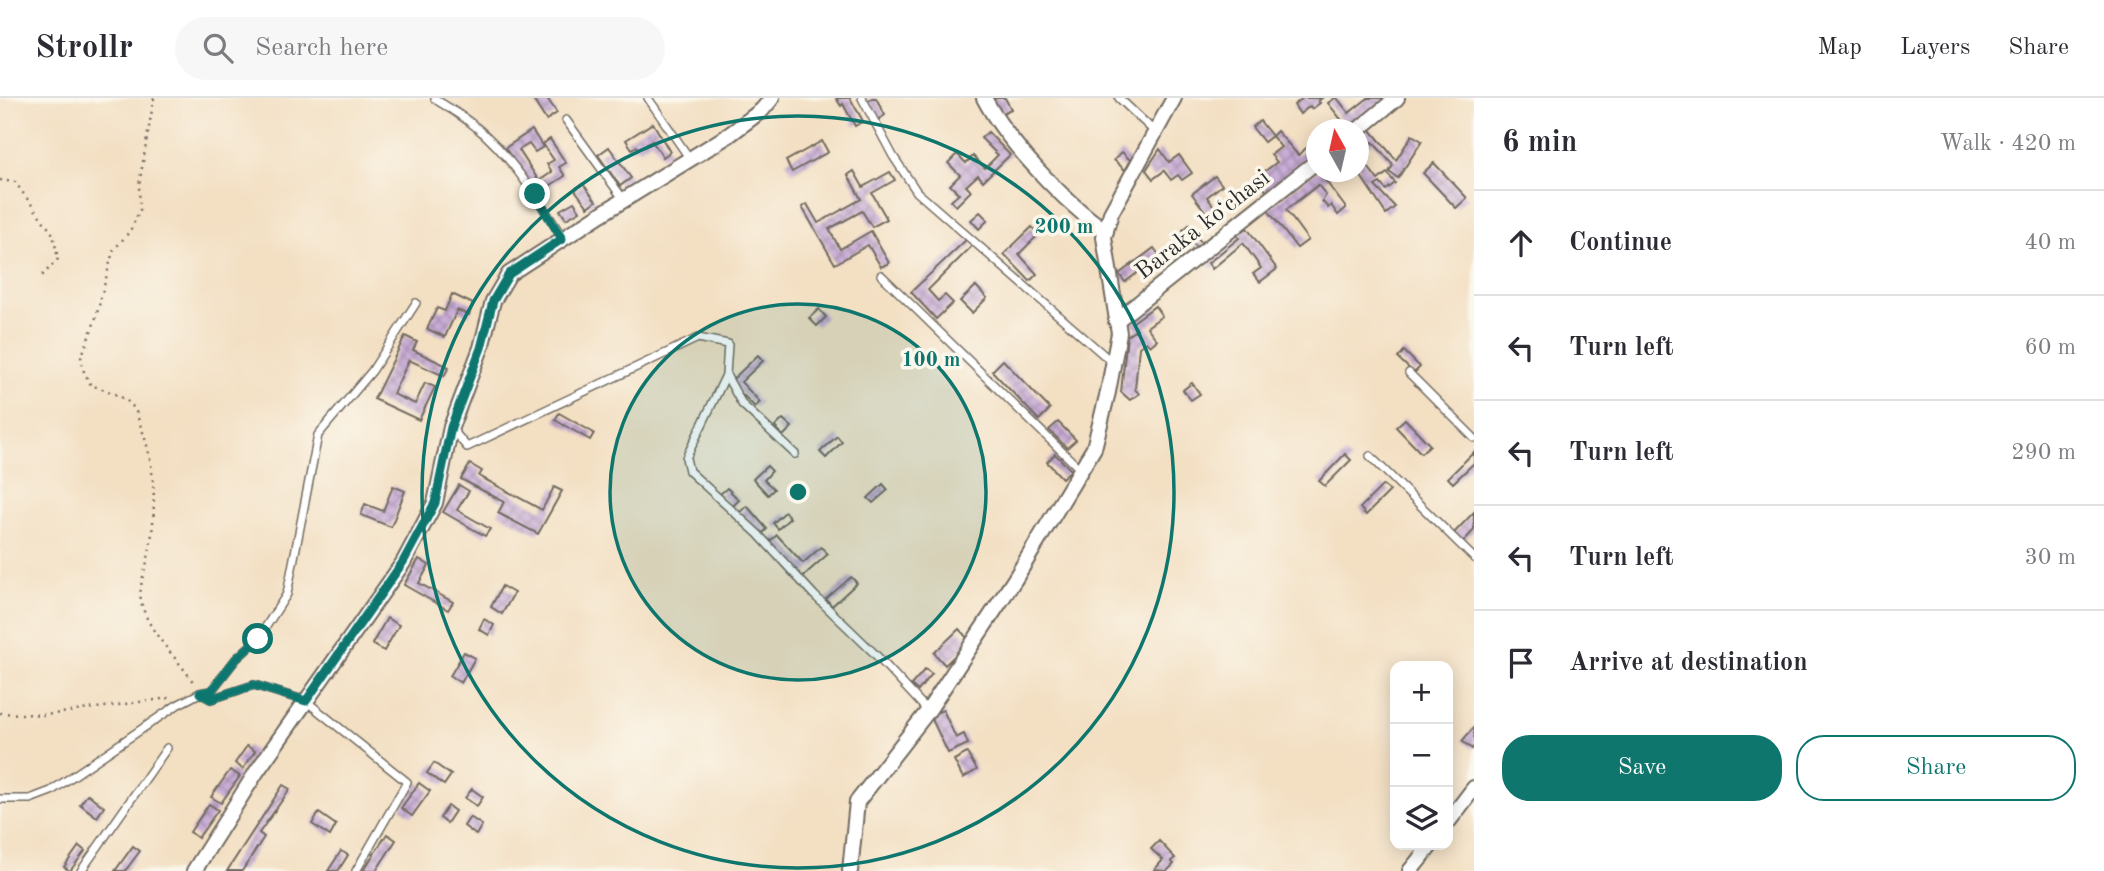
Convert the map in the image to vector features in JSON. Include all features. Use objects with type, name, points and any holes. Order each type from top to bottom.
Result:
[{"type":"street","points":[[194,871],[257,771],[403,562],[429,515],[435,503],[451,427],[481,348],[493,301],[509,274],[729,135],[762,110],[772,98]]},
{"type":"street","points":[[984,98],[1018,146],[1054,185],[1106,231]]},
{"type":"street","points":[[850,871],[857,802],[928,711],[1015,579],[1094,448],[1119,334],[1104,236],[1111,213],[1174,98]]},
{"type":"street","points":[[1369,121],[1397,98]]},
{"type":"street","name":"Baraka koʻchasi","points":[[1116,321],[1306,171]]},
{"type":"street","points":[[1453,815],[1474,788]]},
{"type":"street","points":[[1410,871],[1427,850]]},
{"type":"lane","points":[[648,98],[690,159]]},
{"type":"lane","points":[[862,98],[893,156],[917,192],[1113,363]]},
{"type":"lane","points":[[1119,98],[1156,134]]},
{"type":"lane","points":[[435,99],[477,127],[500,151],[535,194],[562,239]]},
{"type":"lane","points":[[565,120],[624,200]]},
{"type":"lane","points":[[881,275],[1082,471]]},
{"type":"lane","points":[[0,799],[30,799],[51,791],[177,705],[200,693],[211,691],[236,659],[258,639],[287,594],[318,435],[372,370],[416,303]]},
{"type":"lane","points":[[451,427],[467,447],[698,338],[728,344],[726,375],[686,458],[689,471],[758,534],[928,711]]},
{"type":"lane","points":[[1409,373],[1474,438]]},
{"type":"lane","points":[[726,375],[742,404],[795,454]]},
{"type":"lane","points":[[1370,456],[1474,558]]},
{"type":"lane","points":[[200,693],[211,699],[254,685],[306,701],[407,782],[356,871]]},
{"type":"lane","points":[[80,871],[167,748]]},
{"type":"path","points":[[155,98],[139,185],[140,210],[130,231],[113,251],[95,321],[81,358],[91,385],[114,393],[133,407],[148,443],[153,478],[153,520],[149,554],[140,587],[142,606],[157,634],[200,693]]},
{"type":"path","points":[[0,180],[15,182],[53,234],[58,259],[40,278]]},
{"type":"path","points":[[0,713],[46,715],[174,697]]},
{"type":"building","points":[[532,98],[547,98],[557,113],[546,120]]},
{"type":"building","points":[[836,98],[850,98],[863,121],[855,126],[843,104],[841,106]]},
{"type":"building","points":[[876,98],[885,115],[878,120],[867,101]]},
{"type":"building","points":[[990,98],[1005,98],[1011,109],[999,115]]},
{"type":"building","points":[[1303,98],[1322,98],[1312,109],[1310,106],[1300,114],[1294,105]]},
{"type":"building","points":[[1337,98],[1349,113],[1368,98],[1387,98],[1360,119],[1341,119],[1328,103]]},
{"type":"building","points":[[1260,121],[1272,136],[1264,142],[1252,127]]},
{"type":"building","points":[[653,123],[670,152],[663,157],[652,141],[639,149],[637,146],[632,149],[626,140]]},
{"type":"building","points":[[532,130],[543,147],[535,152],[529,144],[519,150],[539,181],[552,172],[547,164],[554,160],[543,144],[550,139],[566,163],[559,167],[565,176],[540,192],[534,184],[531,186],[505,148]]},
{"type":"building","points":[[1369,130],[1396,160],[1412,135],[1422,141],[1398,178],[1389,172],[1393,165],[1373,142],[1369,145]]},
{"type":"building","points":[[1277,131],[1298,155],[1306,148],[1306,161],[1267,192],[1256,178],[1277,162],[1271,155],[1281,147],[1272,136]]},
{"type":"building","points":[[988,132],[1010,155],[983,181],[978,175],[966,186],[971,191],[956,206],[951,201],[959,194],[950,185],[960,175],[948,163],[957,154],[966,163],[973,156],[985,168],[998,155],[981,138]]},
{"type":"building","points":[[822,141],[828,152],[792,172],[786,161]]},
{"type":"building","points":[[609,147],[631,178],[620,186],[598,155]]},
{"type":"building","points":[[1160,149],[1169,162],[1179,155],[1192,173],[1182,180],[1178,175],[1171,180],[1164,171],[1153,179],[1146,170]]},
{"type":"building","points":[[1122,152],[1132,162],[1125,170],[1114,160]]},
{"type":"building","points":[[1434,163],[1467,198],[1456,208],[1423,173]]},
{"type":"building","points":[[1369,168],[1378,180],[1387,173],[1395,183],[1386,190],[1380,183],[1375,186],[1395,207],[1386,214],[1365,182],[1369,182]]},
{"type":"building","points":[[854,171],[863,187],[890,172],[895,180],[872,193],[887,219],[872,227],[862,211],[829,229],[840,249],[871,231],[889,263],[881,267],[868,245],[835,264],[802,207],[807,204],[818,223],[861,199],[848,175]]},
{"type":"building","points":[[1215,176],[1222,185],[1207,197],[1219,213],[1211,219],[1192,194]]},
{"type":"building","points":[[1306,179],[1306,182],[1326,182],[1346,208],[1338,215],[1331,205],[1328,208],[1322,201],[1326,195],[1318,185],[1286,210],[1308,240],[1297,248],[1267,209]]},
{"type":"building","points":[[583,184],[596,201],[588,207],[575,190]]},
{"type":"building","points":[[574,202],[580,211],[566,219],[560,210]]},
{"type":"building","points":[[980,212],[988,220],[979,229],[971,220]]},
{"type":"building","points":[[1189,225],[1203,245],[1198,249],[1183,230]]},
{"type":"building","points":[[1032,227],[1039,234],[1019,254],[1037,274],[1030,281],[1004,254]]},
{"type":"building","points":[[1247,228],[1277,269],[1260,282],[1253,274],[1261,268],[1243,243],[1212,269],[1208,263]]},
{"type":"building","points":[[967,239],[973,245],[928,290],[938,301],[945,295],[953,303],[936,319],[911,292]]},
{"type":"building","points":[[1154,248],[1160,256],[1125,282],[1119,274]]},
{"type":"building","points":[[976,286],[987,298],[972,313],[960,301]]},
{"type":"building","points":[[452,294],[473,304],[469,315],[457,310],[445,337],[427,329],[437,308],[445,311]]},
{"type":"building","points":[[1155,306],[1162,316],[1147,327],[1157,340],[1150,346],[1146,342],[1139,347],[1135,389],[1139,394],[1130,400],[1121,392],[1127,336],[1137,329],[1132,323]]},
{"type":"building","points":[[819,309],[826,317],[817,326],[809,318]]},
{"type":"building","points":[[405,336],[417,342],[413,350],[449,367],[444,376],[409,360],[393,394],[415,404],[425,383],[435,387],[419,420],[374,399]]},
{"type":"building","points":[[1404,351],[1420,367],[1414,373],[1398,358]]},
{"type":"building","points":[[758,355],[763,361],[741,382],[760,402],[755,407],[730,382]]},
{"type":"building","points":[[1003,360],[1050,409],[1039,420],[992,371]]},
{"type":"building","points":[[1192,383],[1200,394],[1191,400],[1183,390]]},
{"type":"building","points":[[559,413],[594,433],[590,440],[555,420]]},
{"type":"building","points":[[783,419],[792,427],[783,436],[775,427]]},
{"type":"building","points":[[1405,419],[1430,445],[1421,453],[1396,427]]},
{"type":"building","points":[[1058,422],[1076,440],[1067,448],[1049,430]]},
{"type":"building","points":[[837,436],[842,442],[826,458],[820,452]]},
{"type":"building","points":[[1474,452],[1474,463],[1453,483],[1448,478]]},
{"type":"building","points":[[1055,454],[1071,470],[1062,478],[1047,462]]},
{"type":"building","points":[[1345,454],[1351,460],[1325,486],[1319,481]]},
{"type":"building","points":[[470,464],[482,471],[479,476],[542,510],[554,487],[562,491],[538,534],[498,513],[504,502],[461,479]]},
{"type":"building","points":[[767,466],[772,471],[764,480],[774,489],[768,495],[753,479]]},
{"type":"building","points":[[883,484],[888,490],[873,503],[868,498]]},
{"type":"building","points":[[459,485],[469,491],[457,510],[490,529],[485,536],[443,512]]},
{"type":"building","points":[[1383,485],[1390,491],[1366,515],[1360,508]]},
{"type":"building","points":[[393,486],[405,491],[391,527],[361,515],[365,504],[383,511]]},
{"type":"building","points":[[727,488],[739,500],[732,507],[720,494]]},
{"type":"building","points":[[747,506],[767,529],[761,535],[740,512]]},
{"type":"building","points":[[785,512],[790,518],[778,529],[773,523]]},
{"type":"building","points":[[1474,512],[1474,530],[1462,543],[1453,534]]},
{"type":"building","points":[[777,535],[803,563],[821,547],[828,554],[801,578],[769,542]]},
{"type":"building","points":[[419,559],[429,565],[419,583],[453,602],[448,610],[404,585]]},
{"type":"building","points":[[851,577],[857,583],[832,606],[826,599]]},
{"type":"building","points":[[502,586],[514,593],[502,614],[491,607]]},
{"type":"building","points":[[387,618],[399,625],[384,651],[372,644]]},
{"type":"building","points":[[484,619],[494,625],[489,635],[479,629]]},
{"type":"building","points":[[959,629],[970,641],[945,665],[934,653]]},
{"type":"building","points":[[464,652],[475,658],[461,683],[450,676]]},
{"type":"building","points":[[925,669],[932,674],[918,691],[911,685]]},
{"type":"building","points":[[943,710],[956,738],[964,734],[968,744],[948,753],[930,715]]},
{"type":"building","points":[[1474,727],[1474,746],[1472,749],[1462,741]]},
{"type":"building","points":[[247,746],[255,751],[243,769],[235,763]]},
{"type":"building","points":[[967,753],[977,770],[963,778],[954,760]]},
{"type":"building","points":[[434,763],[451,775],[444,785],[427,773]]},
{"type":"building","points":[[230,770],[240,776],[221,803],[211,797]]},
{"type":"building","points":[[419,783],[430,791],[412,816],[401,808]]},
{"type":"building","points":[[283,785],[290,789],[259,833],[264,837],[242,871],[227,871]]},
{"type":"building","points":[[472,789],[483,797],[477,806],[465,798]]},
{"type":"building","points":[[88,794],[104,807],[97,817],[80,804]]},
{"type":"building","points":[[209,804],[218,810],[198,838],[190,832]]},
{"type":"building","points":[[448,806],[455,811],[447,823],[440,818]]},
{"type":"building","points":[[319,813],[336,825],[330,836],[312,824]]},
{"type":"building","points":[[470,817],[482,825],[476,835],[464,826]]},
{"type":"building","points":[[387,834],[396,840],[376,871],[363,871]]},
{"type":"building","points":[[1159,841],[1175,858],[1171,861],[1174,864],[1167,871],[1154,870],[1163,860],[1151,849]]},
{"type":"building","points":[[79,846],[85,851],[70,871],[64,867]]},
{"type":"building","points":[[133,846],[140,851],[125,871],[115,871]]},
{"type":"building","points":[[341,851],[348,855],[338,871],[328,871]]},
{"type":"route","points":[[258,639],[236,659],[211,691],[200,693],[211,699],[254,685],[306,701],[403,562],[435,503],[451,427],[481,348],[493,301],[509,274],[562,239],[535,194]]}]
